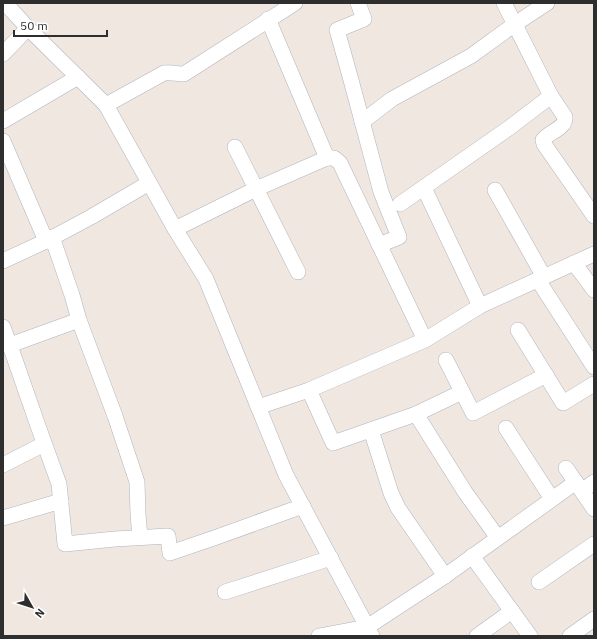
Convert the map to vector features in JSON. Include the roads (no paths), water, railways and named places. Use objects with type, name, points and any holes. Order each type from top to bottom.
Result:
[{"type":"street","points":[[5,3],[28,28],[106,105],[175,229],[206,279],[286,474],[370,631]]},
{"type":"street","points":[[106,105],[164,74],[170,72],[184,74],[295,3]]},
{"type":"street","points":[[358,3],[364,18],[337,30],[381,192],[399,237],[379,245]]},
{"type":"street","points":[[504,3],[551,96],[565,117],[563,125],[546,135],[543,140],[544,144],[594,216]]},
{"type":"street","points":[[362,122],[392,99],[471,56],[547,3]]},
{"type":"street","points":[[268,19],[327,158]]},
{"type":"street","points":[[3,54],[28,28]]},
{"type":"street","points":[[3,122],[78,77]]},
{"type":"street","points":[[400,204],[509,128],[551,96]]},
{"type":"street","points":[[3,141],[49,239],[72,295],[79,320],[137,482],[140,537]]},
{"type":"street","points":[[235,147],[298,272]]},
{"type":"street","points":[[175,229],[327,158],[334,158],[340,163],[426,340]]},
{"type":"street","points":[[3,260],[49,239],[91,217],[149,183]]},
{"type":"street","points":[[424,188],[480,306]]},
{"type":"street","points":[[495,190],[541,278],[594,367]]},
{"type":"street","points":[[258,407],[309,390],[426,340],[480,306],[594,254]]},
{"type":"street","points":[[574,263],[594,290]]},
{"type":"street","points":[[10,345],[79,320]]},
{"type":"street","points":[[3,327],[59,484],[65,544],[168,536],[170,553],[303,506]]},
{"type":"street","points":[[518,330],[563,403],[594,384]]},
{"type":"street","points":[[446,360],[472,413],[546,375]]},
{"type":"street","points":[[309,390],[333,443],[416,414],[462,392]]},
{"type":"street","points":[[416,414],[464,492],[498,538]]},
{"type":"street","points":[[506,428],[552,499]]},
{"type":"street","points":[[371,430],[391,493],[398,508],[445,576]]},
{"type":"street","points":[[3,464],[44,444]]},
{"type":"street","points":[[566,468],[594,508]]},
{"type":"street","points":[[319,636],[370,631],[552,499],[579,486],[594,482]]},
{"type":"street","points":[[3,518],[61,501]]},
{"type":"street","points":[[539,582],[594,544]]},
{"type":"street","points":[[472,556],[530,636]]},
{"type":"street","points":[[225,592],[331,558]]},
{"type":"street","points":[[477,636],[512,611]]},
{"type":"street","points":[[570,636],[594,619]]}]
